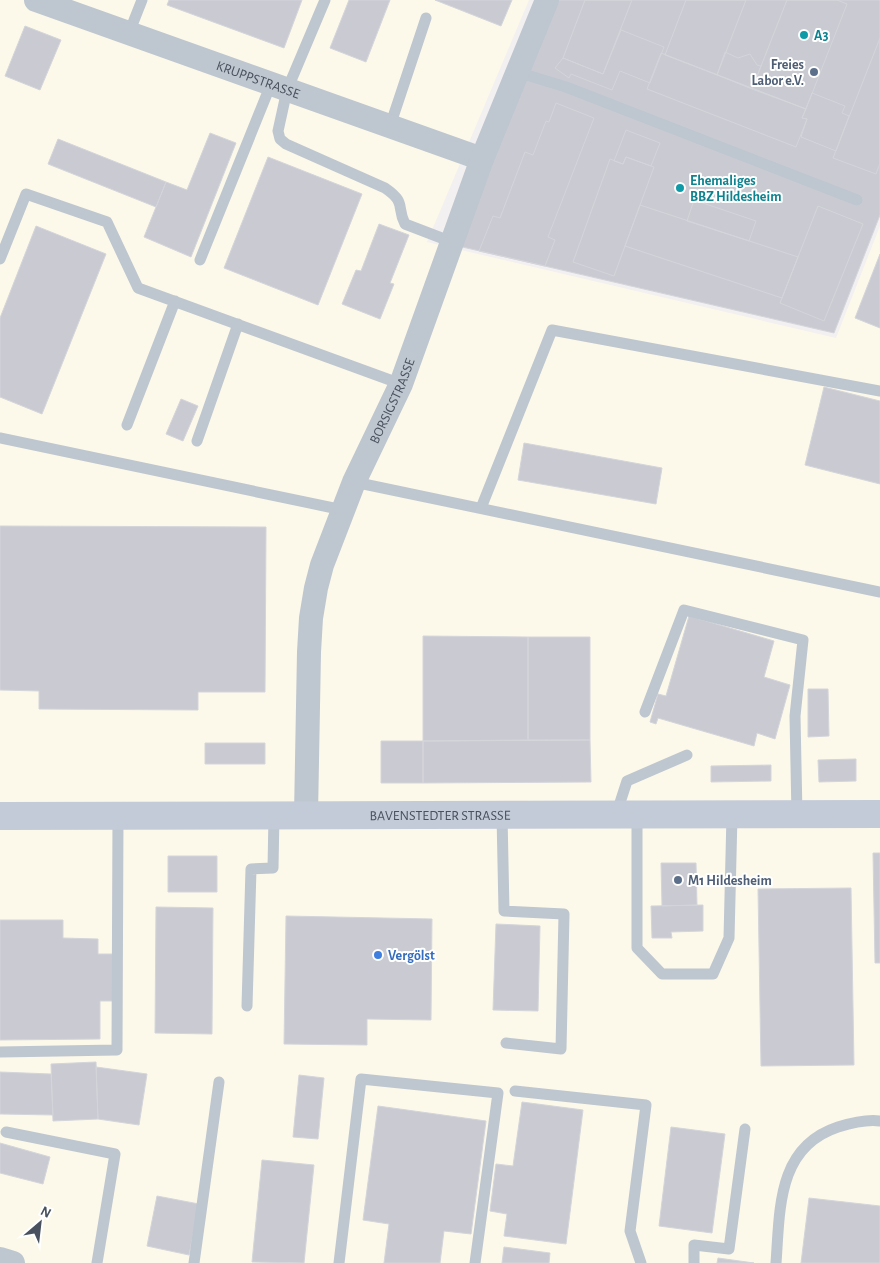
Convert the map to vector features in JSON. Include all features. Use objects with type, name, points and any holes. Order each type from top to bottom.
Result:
[{"type":"street","name":"KRUPPSTRASSE","points":[[36,0],[482,160]]},
{"type":"street","name":"BORSIGSTRASSE","points":[[306,815],[311,618],[322,565],[354,482],[401,384],[482,160],[547,0]]},
{"type":"street","name":"BAVENSTEDTER STRASSE","points":[[0,816],[880,814]]},
{"type":"street","points":[[0,1258],[13,1263]]},
{"type":"lane","points":[[129,33],[142,0]]},
{"type":"lane","points":[[200,260],[279,87],[325,0]]},
{"type":"lane","points":[[390,126],[426,18]]},
{"type":"lane","points":[[517,72],[566,87],[857,200]]},
{"type":"lane","points":[[279,87],[278,132],[280,139],[286,144],[385,188],[394,194],[401,205],[402,219],[406,224],[452,242]]},
{"type":"lane","points":[[0,259],[26,194],[107,222],[138,288],[401,384]]},
{"type":"lane","points":[[127,425],[175,302]]},
{"type":"lane","points":[[197,441],[238,324]]},
{"type":"lane","points":[[481,508],[552,330],[880,391]]},
{"type":"lane","points":[[0,438],[343,510]]},
{"type":"lane","points":[[354,482],[880,592]]},
{"type":"lane","points":[[645,712],[684,610],[803,640],[795,716],[797,814]]},
{"type":"lane","points":[[687,755],[627,781],[626,815],[637,948],[662,974],[714,974],[729,938],[732,815]]},
{"type":"lane","points":[[247,1006],[251,869],[273,868],[274,815]]},
{"type":"lane","points":[[502,815],[504,910],[564,914],[561,1049],[506,1042]]},
{"type":"lane","points":[[0,1052],[117,1050],[118,816]]},
{"type":"lane","points":[[339,1263],[361,1079],[498,1093],[475,1263]]},
{"type":"lane","points":[[194,1263],[219,1082]]},
{"type":"lane","points":[[515,1091],[646,1105],[630,1231],[642,1263]]},
{"type":"lane","points":[[776,1263],[781,1202],[790,1167],[797,1154],[807,1144],[826,1131],[850,1123],[880,1121]]},
{"type":"lane","points":[[694,1263],[694,1245],[729,1250],[745,1129]]},
{"type":"lane","points":[[6,1132],[116,1154],[97,1263]]},
{"type":"shaded area","points":[[0,0],[529,0],[427,242],[836,338],[880,226],[880,1263],[0,1263]]},
{"type":"building","points":[[169,0],[302,0],[284,48],[167,5]]},
{"type":"building","points":[[349,0],[390,0],[366,62],[330,48]]},
{"type":"building","points":[[435,0],[512,0],[501,26]]},
{"type":"building","name":"Ehemaliges BBZ Hildesheim","points":[[554,0],[880,0],[880,215],[834,333],[458,246]]},
{"type":"building","points":[[585,0],[632,0],[603,74],[563,58]]},
{"type":"building","points":[[686,0],[746,0],[717,75],[665,55]]},
{"type":"building","name":"A3","points":[[787,0],[837,0],[847,4],[806,109],[752,89]]},
{"type":"building","points":[[25,26],[61,40],[40,90],[5,76]]},
{"type":"building","points":[[621,30],[664,47],[650,83],[620,71],[612,90],[571,74],[569,78],[555,68],[563,58],[603,74]]},
{"type":"building","points":[[880,38],[880,163],[876,174],[833,158]]},
{"type":"building","points":[[725,52],[738,58],[750,54],[757,65],[761,66],[752,89],[717,75]]},
{"type":"building","points":[[661,53],[806,109],[802,118],[807,119],[796,147],[647,89]]},
{"type":"building","points":[[812,93],[845,106],[842,113],[849,116],[836,151],[801,137],[807,119],[802,118]]},
{"type":"building","points":[[556,103],[594,118],[548,237],[555,240],[545,266],[479,251],[493,216],[500,218],[525,152],[533,155],[546,121],[549,122]]},
{"type":"building","points":[[626,130],[660,143],[651,166],[626,157],[623,164],[614,161]]},
{"type":"building","points":[[210,133],[236,143],[191,257],[144,237],[166,182],[187,190]]},
{"type":"building","points":[[58,139],[166,182],[156,207],[48,164]]},
{"type":"building","points":[[268,157],[362,194],[318,305],[224,268]]},
{"type":"building","points":[[626,157],[654,167],[614,276],[573,262],[610,159],[623,164]]},
{"type":"building","points":[[694,200],[756,221],[749,241],[687,221]]},
{"type":"building","points":[[640,205],[798,257],[782,298],[625,246]]},
{"type":"building","points":[[818,206],[863,224],[824,321],[780,303]]},
{"type":"building","points":[[379,224],[409,235],[390,283],[394,284],[380,319],[342,304],[356,270],[361,271]]},
{"type":"building","points":[[36,226],[106,254],[42,414],[0,397],[0,318]]},
{"type":"building","points":[[880,254],[880,328],[855,318]]},
{"type":"building","points":[[824,387],[880,401],[880,484],[805,465]]},
{"type":"building","points":[[181,399],[198,406],[183,441],[166,434]]},
{"type":"building","points":[[524,443],[662,468],[656,504],[518,480]]},
{"type":"building","points":[[0,526],[266,527],[265,692],[198,692],[198,710],[39,709],[39,691],[0,690]]},
{"type":"building","points":[[689,616],[774,641],[764,677],[790,685],[775,739],[757,733],[754,746],[658,718],[656,724],[650,722],[658,694],[666,696]]},
{"type":"building","points":[[423,636],[528,637],[528,740],[423,741]]},
{"type":"building","points":[[528,637],[590,637],[590,740],[528,740]]},
{"type":"building","points":[[808,689],[828,689],[829,736],[808,737]]},
{"type":"building","points":[[590,740],[591,782],[423,783],[423,741]]},
{"type":"building","points":[[381,741],[423,741],[423,783],[381,783]]},
{"type":"building","points":[[205,743],[265,743],[265,764],[205,764]]},
{"type":"building","points":[[856,759],[856,781],[819,782],[818,760]]},
{"type":"building","points":[[771,765],[771,781],[711,782],[711,766]]},
{"type":"building","points":[[873,853],[880,853],[880,963],[875,963]]},
{"type":"building","points":[[168,856],[217,856],[217,892],[168,892]]},
{"type":"building","points":[[661,863],[696,863],[697,905],[662,906]]},
{"type":"building","points":[[851,888],[854,1065],[761,1066],[758,889]]},
{"type":"building","points":[[703,905],[703,931],[671,932],[672,938],[652,938],[651,906]]},
{"type":"building","points":[[156,907],[213,908],[212,1034],[155,1033]]},
{"type":"building","points":[[286,916],[432,919],[431,1020],[367,1019],[367,1045],[284,1044]]},
{"type":"building","points":[[0,920],[63,920],[63,938],[98,939],[98,954],[115,954],[114,1001],[100,1001],[100,1039],[0,1040]]},
{"type":"building","points":[[496,924],[540,926],[538,1011],[493,1010]]},
{"type":"building","points":[[96,1062],[98,1119],[53,1121],[51,1064]]},
{"type":"building","points":[[96,1067],[147,1074],[139,1125],[98,1119]]},
{"type":"building","points":[[0,1072],[51,1074],[53,1115],[0,1114]]},
{"type":"building","points":[[299,1075],[324,1078],[318,1139],[293,1137]]},
{"type":"building","points":[[522,1102],[583,1110],[566,1244],[504,1236],[507,1214],[490,1211],[496,1164],[513,1166]]},
{"type":"building","points":[[378,1106],[486,1121],[471,1234],[444,1231],[440,1263],[384,1263],[389,1224],[363,1220]]},
{"type":"building","points":[[671,1127],[725,1134],[712,1233],[659,1226]]},
{"type":"building","points":[[0,1143],[50,1157],[43,1184],[0,1173]]},
{"type":"building","points":[[262,1160],[314,1165],[304,1263],[252,1262]]},
{"type":"building","points":[[157,1196],[199,1204],[189,1255],[147,1246]]},
{"type":"building","points":[[809,1198],[880,1206],[880,1263],[801,1263]]},
{"type":"building","points":[[504,1247],[550,1253],[549,1263],[502,1263]]},
{"type":"building","points":[[718,1258],[754,1263],[717,1263]]},
{"type":"place","name":"A3","points":[[804,35]]},
{"type":"place","name":"Freies Labor e.V.","points":[[814,72]]},
{"type":"place","name":"Ehemaliges BBZ Hildesheim","points":[[680,188]]},
{"type":"place","name":"M1 Hildesheim","points":[[678,880]]},
{"type":"place","name":"Vergölst","points":[[378,955]]}]
